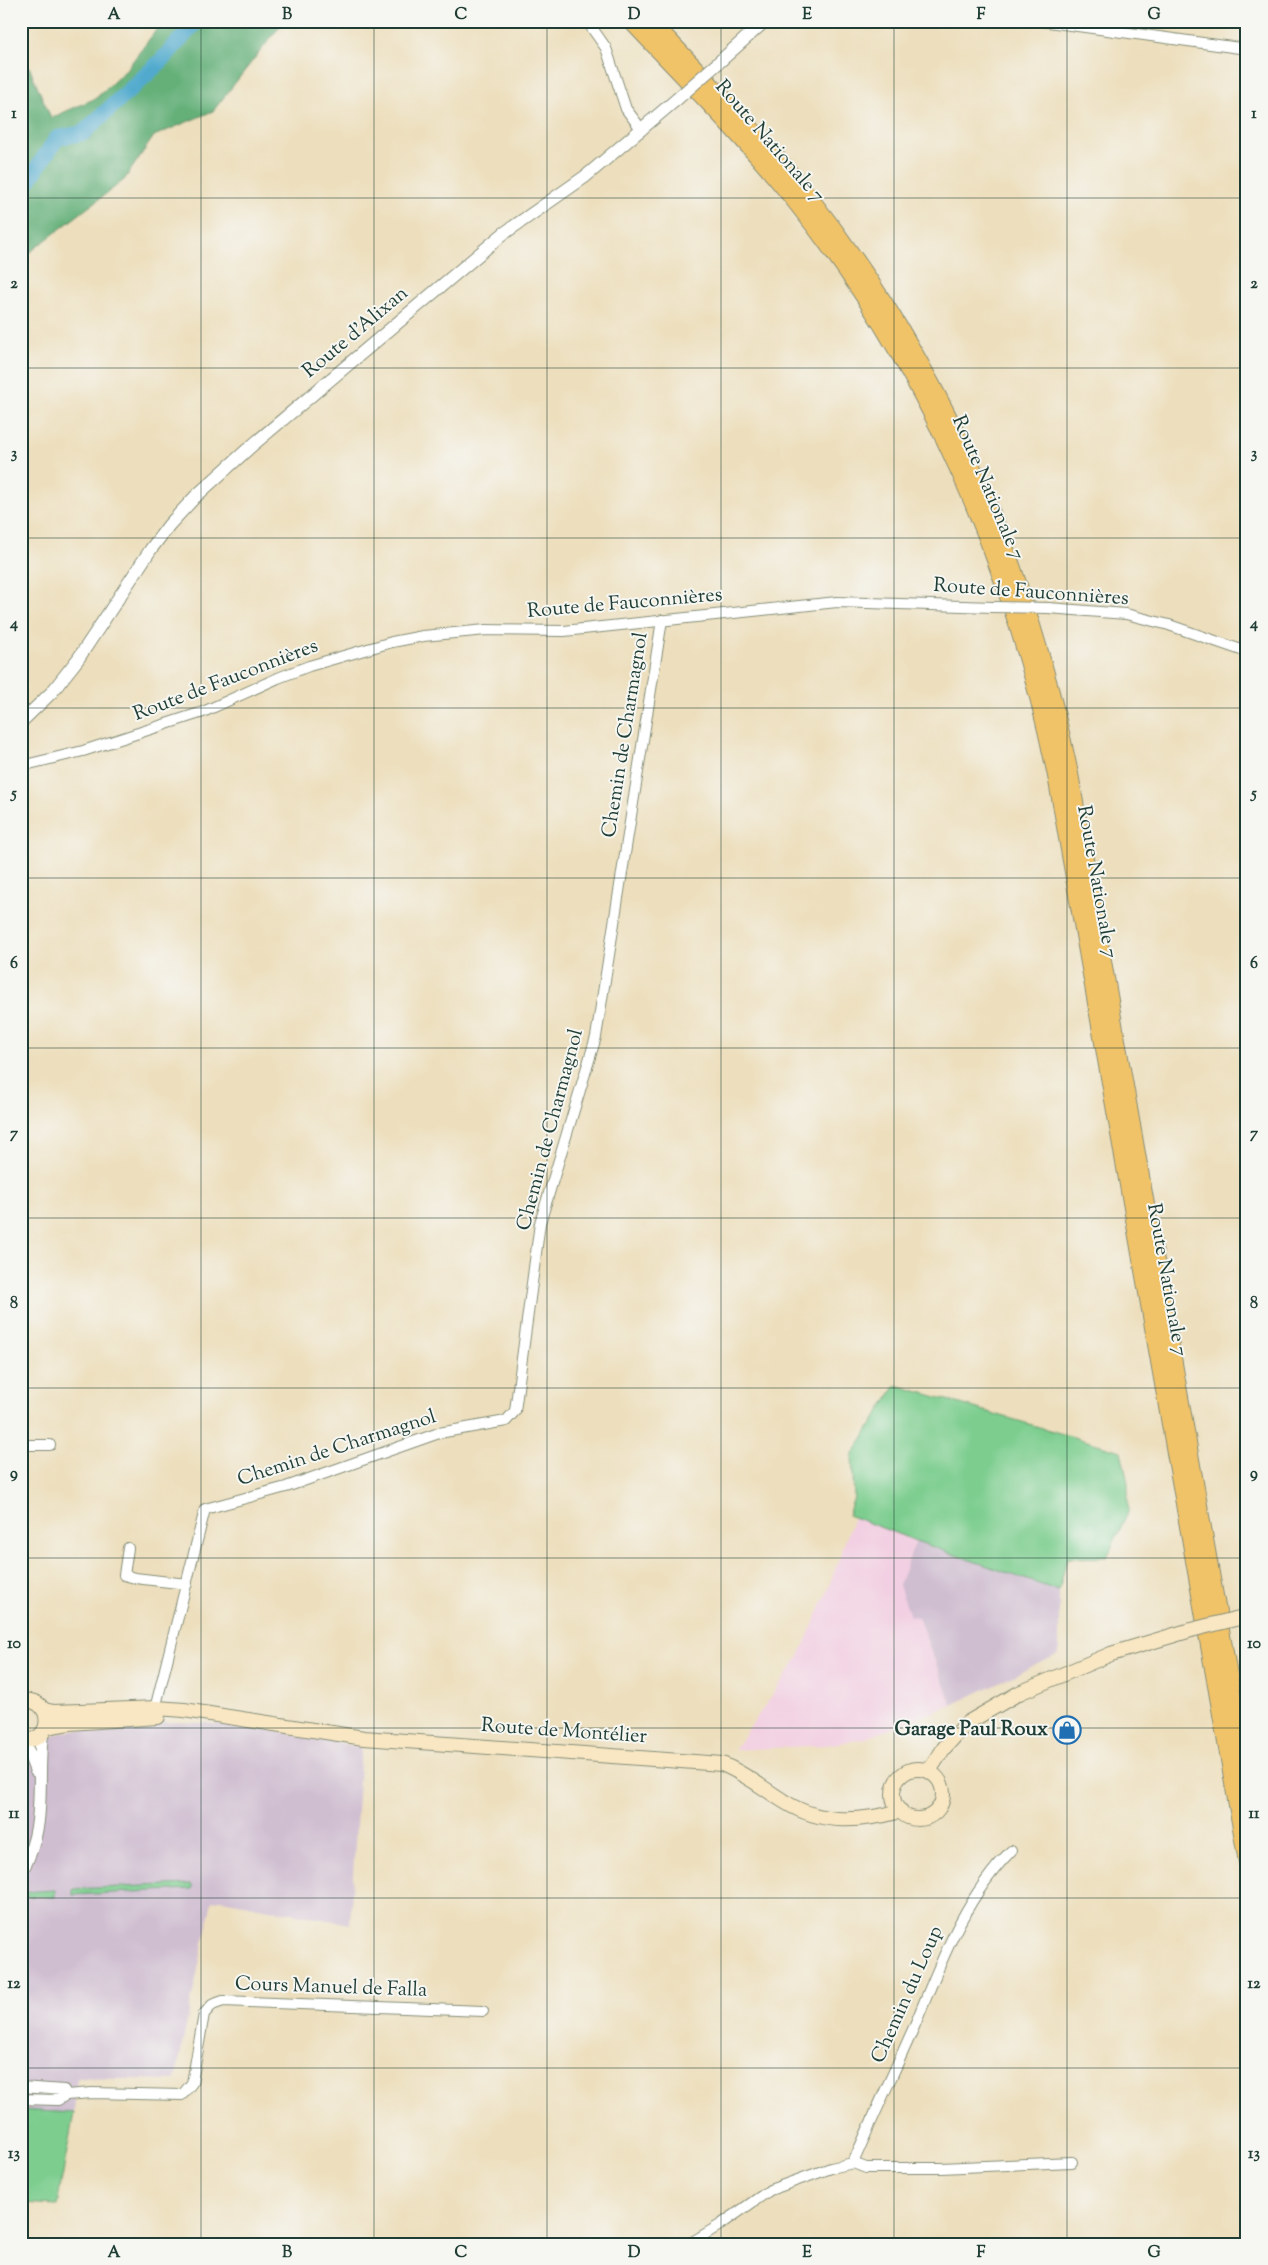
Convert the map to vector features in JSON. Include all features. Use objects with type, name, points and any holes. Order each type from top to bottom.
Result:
[{"type":"highway","name":"Route Nationale 7","points":[[631,21],[762,161],[794,201],[856,286],[886,331],[932,414],[981,521],[1007,588],[1041,705],[1057,781],[1247,1862]]},
{"type":"highway","name":"Route Nationale 7","points":[[651,21],[732,106],[787,169],[839,237],[878,294],[932,383],[959,436],[991,508],[1022,590],[1047,671],[1070,774],[1247,1777]]},
{"type":"main road","points":[[929,1771],[944,1748],[967,1723],[1019,1692],[1111,1654],[1191,1630],[1247,1616]]},
{"type":"main road","points":[[24,1699],[44,1710],[47,1721],[44,1730]]},
{"type":"main road","name":"Route de Montélier","points":[[44,1710],[54,1712],[211,1715],[364,1738],[722,1764],[748,1776],[787,1803],[820,1818],[841,1821],[859,1820],[901,1812]]},
{"type":"main road","name":"Route de Montélier","points":[[23,1741],[31,1741],[44,1730],[69,1723],[154,1713]]},
{"type":"main road","points":[[913,1769],[929,1771],[941,1782],[943,1790],[940,1806],[927,1817],[911,1818],[901,1812],[894,1801],[893,1793],[899,1778],[913,1769]]},
{"type":"street","points":[[587,21],[606,48],[626,109],[642,130]]},
{"type":"street","name":"Route d'Alixan","points":[[21,722],[52,692],[78,659],[168,525],[195,497],[248,449],[503,234],[586,176],[642,130],[765,21]]},
{"type":"street","points":[[1041,21],[1247,49]]},
{"type":"street","name":"Route de Fauconnières","points":[[21,766],[83,751],[203,712],[301,669],[392,642],[450,632],[486,630],[564,631],[838,602],[1048,608],[1126,614],[1169,625],[1247,652]]},
{"type":"street","name":"Chemin de Charmagnol","points":[[154,1713],[205,1509],[286,1487],[439,1433],[506,1421],[515,1410],[540,1223],[596,1037],[662,620]]},
{"type":"street","points":[[21,1445],[50,1445]]},
{"type":"street","points":[[128,1548],[124,1575],[187,1584]]},
{"type":"street","points":[[21,1872],[38,1832],[40,1753],[44,1730]]},
{"type":"street","points":[[23,1741],[36,1770],[40,1786]]},
{"type":"street","name":"Chemin du Loup","points":[[853,2163],[952,1937],[980,1888],[994,1868],[1011,1851]]},
{"type":"street","name":"Cours Manuel de Falla","points":[[21,2099],[58,2100],[66,2095],[92,2093],[182,2095],[192,2083],[204,2014],[212,2005],[223,2001],[483,2011]]},
{"type":"street","name":"Cours Manuel de Falla","points":[[21,2088],[64,2090],[66,2095]]},
{"type":"street","points":[[689,2244],[770,2190],[831,2168],[853,2163],[866,2168],[940,2168],[1072,2162]]},
{"type":"shaded area","points":[[854,1517],[916,1541],[900,1585],[918,1617],[952,1705],[864,1739],[826,1745],[734,1750],[798,1658],[825,1597]]},
{"type":"shaded area","points":[[916,1541],[1059,1591],[1059,1654],[952,1705],[918,1617],[910,1616],[899,1585]]},
{"type":"shaded area","points":[[155,1722],[206,1723],[271,1730],[361,1747],[350,1924],[222,1900],[212,1901],[175,2080],[77,2078],[74,2113],[21,2110],[21,1747],[32,1746],[62,1732]]},
{"type":"green space","points":[[163,21],[284,21],[213,111],[154,136],[124,180],[21,259],[21,48],[51,118],[96,98],[126,70]]},
{"type":"green space","points":[[896,1385],[1121,1451],[1128,1483],[1128,1512],[1107,1557],[1067,1558],[1059,1591],[848,1515],[854,1497],[852,1456]]},
{"type":"green space","points":[[191,1884],[193,1888],[191,1889],[73,1895],[73,1889]]},
{"type":"green space","points":[[55,1890],[55,1897],[21,1896],[24,1892]]},
{"type":"green space","points":[[21,2110],[74,2113],[57,2205],[21,2203]]},
{"type":"waterway","points":[[21,185],[29,180],[57,138],[83,133],[161,61],[197,21]]},
{"type":"place","name":"Garage Paul Roux","points":[[1067,1730]]}]
